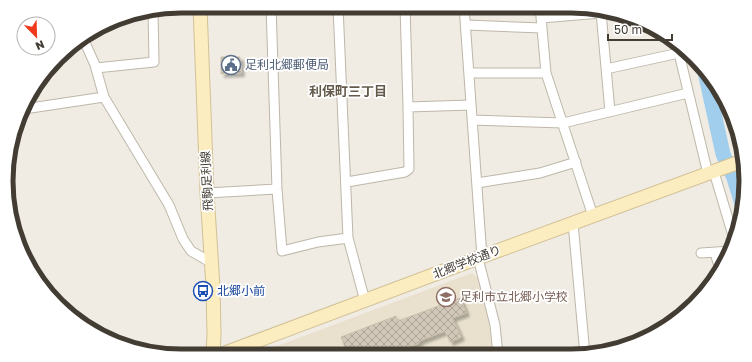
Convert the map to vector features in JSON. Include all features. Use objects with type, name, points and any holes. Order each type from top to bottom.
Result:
[{"type":"street","name":"飛駒足利線","points":[[200,13],[207,193],[212,264],[214,334],[213,349]]},
{"type":"street","points":[[271,13],[277,189],[282,251],[318,242],[348,238]]},
{"type":"street","points":[[338,13],[347,182],[348,238],[365,301]]},
{"type":"street","points":[[347,182],[405,172],[409,169],[404,13]]},
{"type":"street","points":[[465,13],[477,183],[480,257],[495,325],[497,349]]},
{"type":"street","points":[[541,13],[546,73],[593,216]]},
{"type":"street","points":[[541,18],[587,13]]},
{"type":"street","points":[[96,68],[154,62],[153,15]]},
{"type":"street","points":[[601,16],[610,112]]},
{"type":"street","points":[[466,25],[542,28]]},
{"type":"street","points":[[85,43],[96,68],[104,97],[169,205],[184,239],[191,251],[212,264]]},
{"type":"street","points":[[606,70],[675,50]]},
{"type":"street","points":[[679,53],[688,93],[731,230]]},
{"type":"street","points":[[469,73],[546,73]]},
{"type":"street","points":[[472,120],[563,123],[688,93]]},
{"type":"street","points":[[30,108],[104,97]]},
{"type":"street","points":[[408,107],[471,105]]},
{"type":"street","points":[[477,183],[540,173],[576,162]]},
{"type":"street","name":"北郷学校通り","points":[[236,349],[738,162]]},
{"type":"street","points":[[207,193],[277,189]]},
{"type":"street","points":[[573,223],[585,349]]},
{"type":"street","points":[[701,253],[723,252]]},
{"type":"street","points":[[715,253],[718,262]]},
{"type":"shaded area","name":"足利市立北郷小学校","points":[[472,273],[479,279],[488,315],[492,349],[269,349]]},
{"type":"building","name":"足利北郷郵便局","points":[[221,57],[240,57],[241,73],[221,74]]},
{"type":"building","points":[[460,298],[466,313],[452,318],[461,337],[450,342],[445,331],[419,341],[419,343],[411,346],[412,349],[346,349],[341,337],[396,316],[398,321]]},
{"type":"waterway","points":[[708,84],[723,154],[734,178],[739,194]]},
{"type":"place","name":"足利北郷郵便局","points":[[231,65]]},
{"type":"place","name":"北郷小前","points":[[203,291]]},
{"type":"place","name":"足利市立北郷小学校","points":[[446,297]]},
{"type":"district","name":"利保町三丁目","points":[[348,91]]}]
